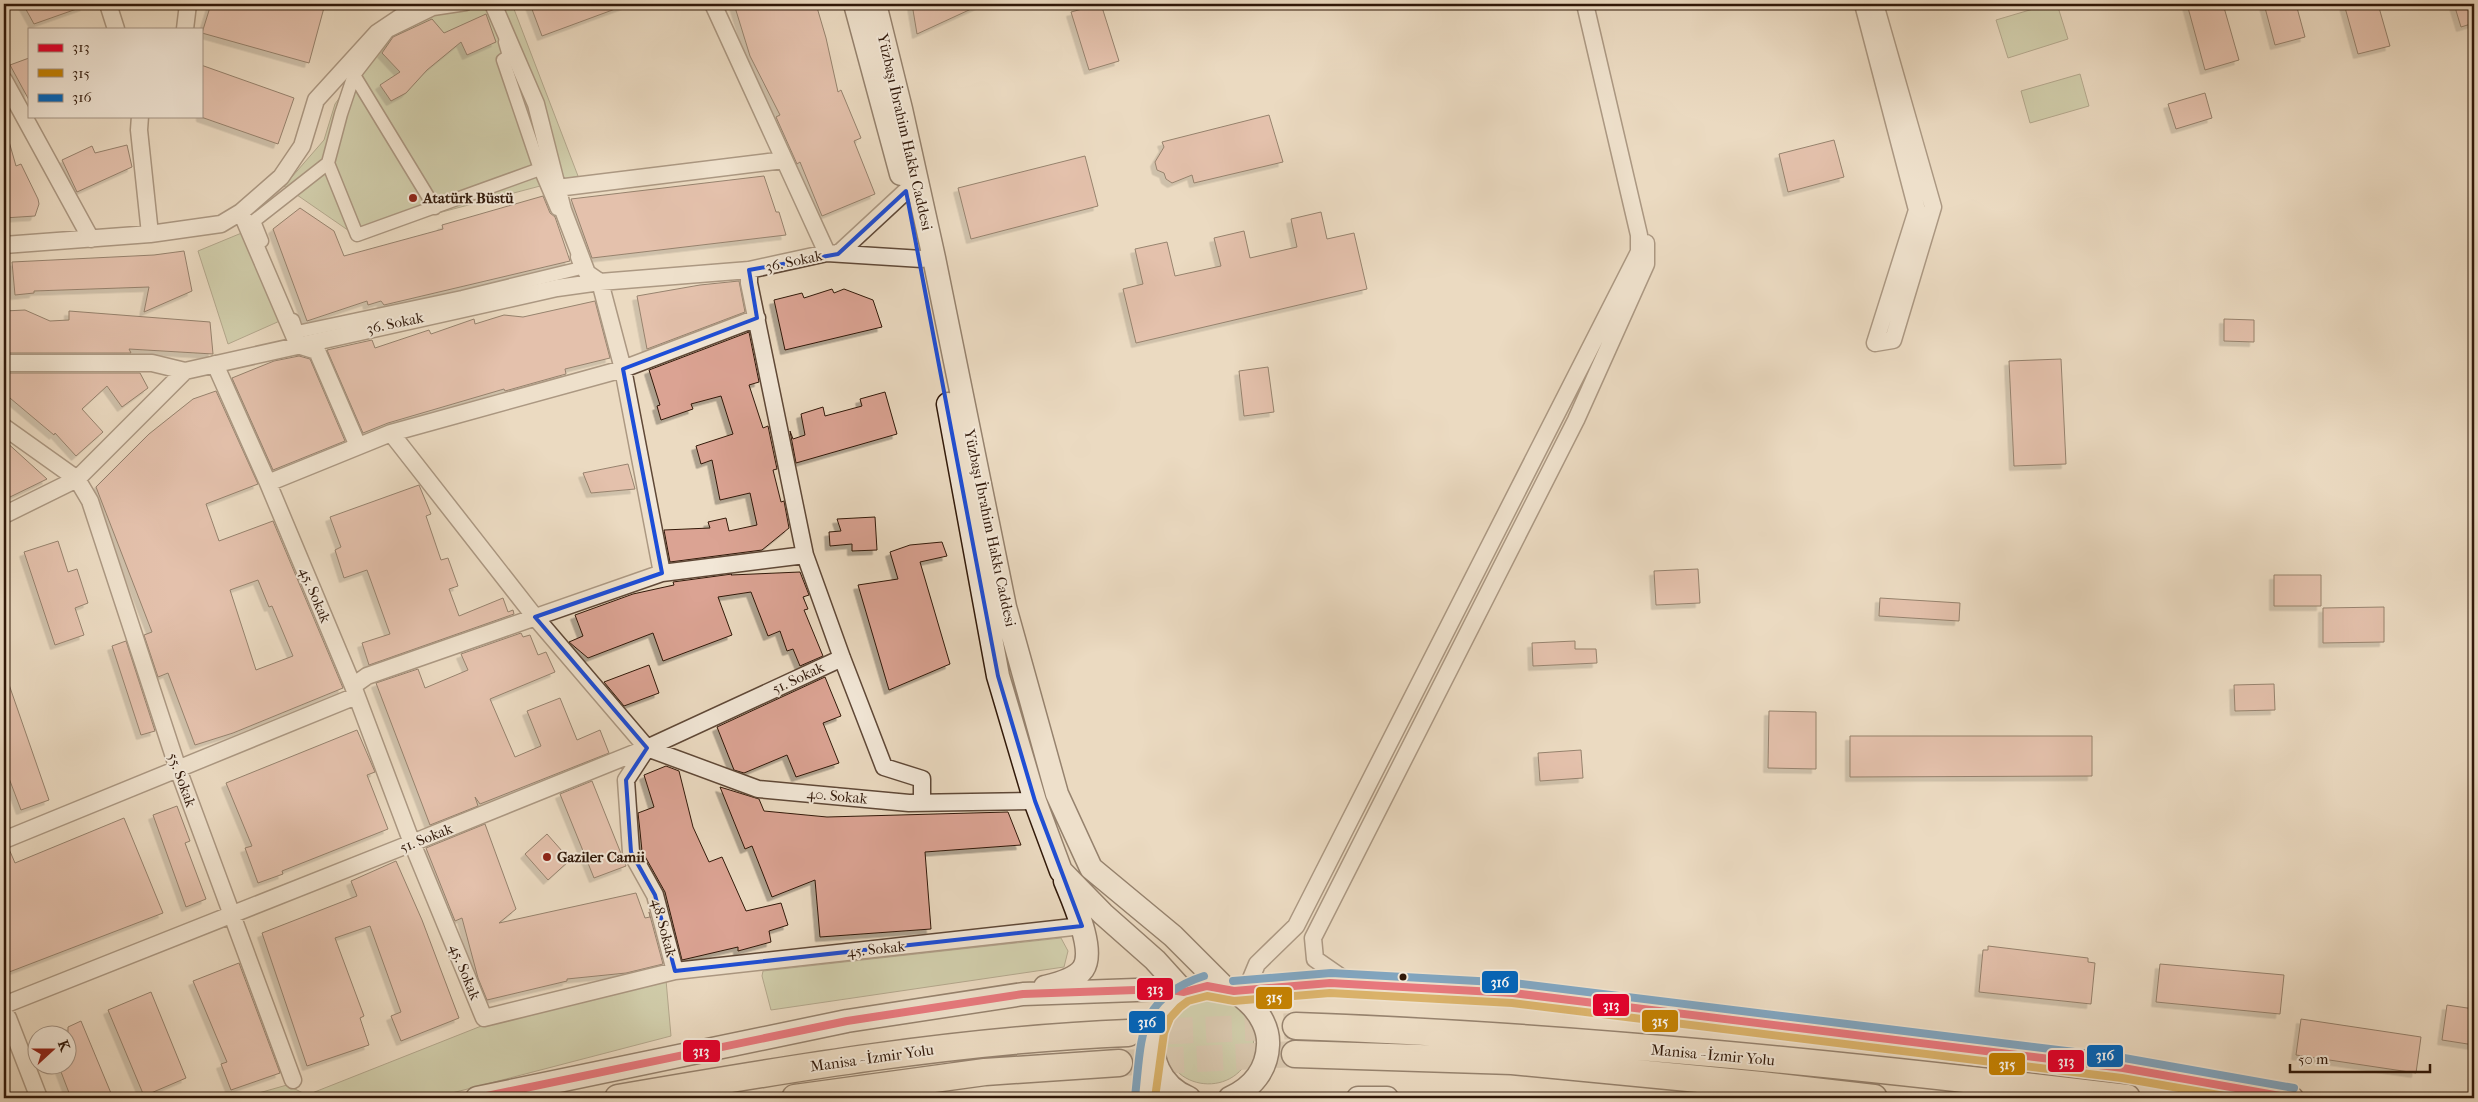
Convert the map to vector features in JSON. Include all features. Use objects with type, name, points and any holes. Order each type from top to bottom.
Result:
[{"type":"highway","name":"Manisa - İzmir Yolu","points":[[1296,1026],[1424,1030],[1552,1040],[1984,1081],[2128,1098]]},
{"type":"highway","name":"Manisa - İzmir Yolu","points":[[618,1098],[732,1078],[951,1047],[1051,1036],[1128,1033]]},
{"type":"highway","name":"Manisa - İzmir Yolu","points":[[1295,1054],[1512,1060],[1874,1098]]},
{"type":"highway","name":"Manisa - İzmir Yolu","points":[[795,1098],[985,1072],[1119,1063]]},
{"type":"main road","name":"Yüzbaşı İbrahim Hakkı Caddesi","points":[[855,4],[906,191],[922,259],[998,676],[1035,801],[1061,870],[1103,914],[1155,960],[1184,992]]},
{"type":"main road","name":"Yüzbaşı İbrahim Hakkı Caddesi","points":[[875,4],[901,109],[934,258],[1005,606],[1057,794],[1091,868],[1173,936],[1256,1009],[1265,1026],[1268,1044],[1265,1063],[1256,1080],[1243,1092],[1230,1098]]},
{"type":"main road","points":[[1023,994],[1062,982],[1083,970],[1088,958],[1082,926],[1061,870]]},
{"type":"main road","points":[[1145,1098],[1154,1030],[1161,1013],[1173,1000],[1184,992],[1206,986],[1235,989],[1330,983],[1513,993],[1595,1002],[1834,1034],[2123,1068],[2292,1098]]},
{"type":"main road","points":[[477,1098],[847,1021],[1023,994],[1164,989],[1184,992]]},
{"type":"main road","points":[[1152,1048],[1157,1069],[1169,1086],[1189,1098]]},
{"type":"main road","points":[[1358,1098],[1387,1098]]},
{"type":"street","points":[[108,4],[116,28]]},
{"type":"street","points":[[185,28],[188,4]]},
{"type":"street","points":[[4,245],[150,234],[221,224],[241,212],[282,177],[302,146],[316,100],[377,33],[420,4]]},
{"type":"street","points":[[466,4],[433,8],[388,31],[354,75],[328,163],[357,235],[540,169]]},
{"type":"street","points":[[328,163],[254,221],[297,332],[462,297],[581,268],[540,169],[503,60],[509,56],[493,4]]},
{"type":"street","points":[[493,4],[536,104],[557,188],[587,273],[600,282],[623,369],[662,573]]},
{"type":"street","points":[[713,4],[784,160],[833,254]]},
{"type":"street","points":[[1235,989],[1257,964],[1296,926],[1639,252],[1639,235],[1586,4]]},
{"type":"street","points":[[1353,985],[1315,959],[1313,938],[1576,420],[1646,264],[1646,236],[1594,4]]},
{"type":"street","points":[[1863,4],[1917,210],[1875,343],[1893,340],[1933,207],[1875,4]]},
{"type":"street","points":[[354,75],[435,208]]},
{"type":"street","points":[[4,80],[91,239]]},
{"type":"street","points":[[140,118],[138,130],[150,234]]},
{"type":"street","points":[[557,188],[784,160]]},
{"type":"street","name":"36. Sokak","points":[[833,254],[906,191]]},
{"type":"street","points":[[241,212],[298,345],[317,351],[358,446]]},
{"type":"street","name":"36. Sokak","points":[[185,371],[557,288],[600,282],[749,270],[833,254],[922,259]]},
{"type":"street","name":"51. Sokak","points":[[749,270],[805,555],[884,767],[922,779],[922,802]]},
{"type":"street","points":[[268,483],[392,433],[623,369],[757,318]]},
{"type":"street","points":[[4,363],[152,363],[185,371]]},
{"type":"street","name":"45. Sokak","points":[[214,364],[268,483],[355,691],[412,843],[484,1018],[676,971],[1082,926]]},
{"type":"street","points":[[4,515],[77,479],[185,371]]},
{"type":"street","points":[[4,426],[77,479]]},
{"type":"street","points":[[392,433],[535,617],[647,748]]},
{"type":"street","name":"55. Sokak","points":[[77,479],[90,500],[178,769],[293,1080]]},
{"type":"street","points":[[4,840],[178,769],[355,691],[367,676],[662,573],[805,555]]},
{"type":"street","name":"51. Sokak","points":[[4,1005],[647,748],[842,658]]},
{"type":"street","name":"40. Sokak","points":[[647,748],[758,788],[922,802],[1035,801]]},
{"type":"street","name":"48. Sokak","points":[[647,748],[626,780],[631,852],[655,895],[676,971]]},
{"type":"street","points":[[4,1016],[8,1018],[39,1098]]},
{"type":"highlighted area","points":[[906,191],[998,676],[1035,801],[1082,926],[675,971],[655,895],[631,852],[626,780],[647,748],[535,617],[662,573],[623,369],[757,318],[749,270],[838,254]]},
{"type":"green space","points":[[449,4],[512,4],[578,176],[355,235],[284,186],[324,140],[335,104],[370,55],[398,28]]},
{"type":"green space","points":[[2050,4],[2057,4],[2068,39],[2008,58],[1996,20]]},
{"type":"green space","points":[[2080,74],[2089,106],[2030,123],[2021,91]]},
{"type":"green space","points":[[244,232],[282,320],[228,344],[198,251]]},
{"type":"green space","points":[[1061,938],[1068,951],[1064,967],[771,1010],[762,976],[763,971]]},
{"type":"green space","points":[[666,980],[671,1036],[433,1098],[241,1098],[287,1085],[307,1095],[499,1019]]},
{"type":"green space","points":[[1187,997],[1229,997],[1250,1022],[1254,1036],[1251,1053],[1242,1069],[1230,1079],[1215,1083],[1200,1083],[1186,1078],[1174,1068],[1167,1054],[1166,1020],[1172,1011]]},
{"type":"building","points":[[23,4],[84,4],[85,6],[34,24]]},
{"type":"building","points":[[211,4],[325,4],[309,63],[202,33]]},
{"type":"building","points":[[530,4],[626,4],[626,5],[542,36]]},
{"type":"building","points":[[734,4],[816,4],[838,92],[841,90],[861,138],[854,141],[875,194],[822,216],[800,162],[797,164],[776,117],[780,115],[750,56]]},
{"type":"building","points":[[912,4],[982,4],[917,34]]},
{"type":"building","points":[[1101,4],[1119,61],[1089,70],[1071,12]]},
{"type":"building","points":[[2187,4],[2223,4],[2239,60],[2205,70]]},
{"type":"building","points":[[2264,4],[2296,4],[2305,37],[2275,45]]},
{"type":"building","points":[[2344,4],[2378,4],[2390,46],[2358,54]]},
{"type":"building","points":[[2454,4],[2474,4],[2474,23],[2461,27]]},
{"type":"building","points":[[486,14],[496,42],[467,55],[461,42],[427,70],[406,93],[391,101],[380,85],[400,72],[382,53],[393,37],[432,19],[444,33]]},
{"type":"building","points":[[28,58],[28,98],[10,65]]},
{"type":"building","points":[[202,65],[294,98],[278,144],[202,117]]},
{"type":"building","points":[[2205,93],[2212,118],[2176,129],[2168,104]]},
{"type":"building","points":[[1269,115],[1283,162],[1194,183],[1192,175],[1172,183],[1166,179],[1164,173],[1157,170],[1155,162],[1164,147],[1162,142]]},
{"type":"building","points":[[8,138],[16,166],[21,164],[38,199],[39,204],[35,216],[4,218],[4,139]]},
{"type":"building","points":[[1834,140],[1844,177],[1788,192],[1779,154]]},
{"type":"building","points":[[127,145],[132,167],[77,192],[62,160],[92,146],[95,153]]},
{"type":"building","points":[[1085,156],[1098,206],[971,239],[958,188]]},
{"type":"building","points":[[764,176],[786,235],[592,258],[571,199]]},
{"type":"building","points":[[543,196],[550,213],[555,217],[570,261],[384,305],[381,301],[368,305],[367,301],[307,321],[273,229],[300,208],[334,231],[344,256],[443,229],[442,225]]},
{"type":"building","points":[[1321,212],[1327,239],[1354,233],[1367,289],[1136,343],[1123,289],[1143,284],[1135,249],[1167,242],[1175,276],[1221,266],[1214,238],[1244,231],[1250,258],[1297,247],[1291,219]]},
{"type":"building","points":[[184,251],[192,291],[144,312],[149,287],[34,291],[34,293],[15,295],[12,262],[154,255]]},
{"type":"building","points":[[739,281],[745,312],[647,349],[637,296],[700,285]]},
{"type":"building","points":[[832,289],[834,293],[844,289],[873,300],[882,327],[785,350],[774,300],[802,293],[804,298]]},
{"type":"building","points":[[595,301],[610,358],[565,369],[566,374],[505,391],[504,389],[388,423],[363,433],[327,350],[372,340],[375,348],[429,330],[431,334],[474,319],[475,324],[504,315],[523,317]]},
{"type":"building","points":[[25,310],[50,321],[69,320],[69,311],[210,322],[213,354],[129,349],[131,353],[4,353],[4,311]]},
{"type":"building","points":[[2224,319],[2254,320],[2254,342],[2224,341]]},
{"type":"building","points":[[749,332],[759,382],[749,385],[763,428],[768,426],[777,469],[773,470],[781,502],[784,501],[789,528],[762,550],[670,562],[664,530],[710,528],[708,522],[726,518],[729,531],[757,525],[750,493],[720,500],[712,460],[701,464],[696,446],[733,434],[721,396],[691,404],[693,409],[661,420],[657,406],[660,405],[649,370]]},
{"type":"building","points":[[299,356],[310,359],[345,441],[273,470],[232,378],[274,361]]},
{"type":"building","points":[[2061,359],[2066,464],[2014,466],[2009,361]]},
{"type":"building","points":[[1268,367],[1274,412],[1244,416],[1239,371]]},
{"type":"building","points":[[4,373],[140,373],[148,388],[122,407],[107,386],[82,409],[103,432],[76,456],[55,433],[54,435],[4,393]]},
{"type":"building","points":[[216,391],[258,484],[206,504],[219,541],[273,521],[343,688],[233,733],[195,745],[168,673],[158,677],[144,635],[152,632],[96,487],[149,434],[193,399]],"holes":[[[258,580],[269,607],[272,606],[293,656],[256,670],[230,590]]]},
{"type":"building","points":[[885,392],[897,434],[796,463],[790,431],[793,439],[805,435],[801,414],[823,407],[825,416],[862,406],[860,399]]},
{"type":"building","points":[[4,440],[47,479],[10,497],[4,480]]},
{"type":"building","points":[[628,464],[635,489],[591,493],[583,473]]},
{"type":"building","points":[[419,485],[431,514],[426,516],[441,560],[448,558],[458,586],[449,589],[459,616],[503,598],[508,612],[513,610],[514,614],[369,665],[362,643],[390,634],[367,570],[344,578],[335,550],[341,547],[330,517]]},
{"type":"building","points":[[875,517],[877,550],[852,551],[852,544],[830,546],[829,532],[841,531],[837,519]]},
{"type":"building","points":[[58,541],[68,572],[77,569],[88,603],[75,608],[84,635],[55,645],[24,552]]},
{"type":"building","points":[[942,542],[947,556],[920,562],[950,664],[889,690],[858,585],[898,579],[890,552],[910,545]]},
{"type":"building","points":[[1698,569],[1700,603],[1656,605],[1654,571]]},
{"type":"building","points":[[800,572],[809,595],[803,597],[808,609],[804,610],[823,656],[800,666],[793,649],[787,651],[780,631],[768,636],[751,592],[718,597],[732,635],[663,661],[653,633],[588,658],[569,642],[583,636],[575,615],[633,594],[674,585],[673,582],[732,574]]},
{"type":"building","points":[[2274,575],[2321,575],[2321,606],[2274,606]]},
{"type":"building","points":[[1880,598],[1960,603],[1959,621],[1879,616]]},
{"type":"building","points":[[2384,607],[2384,642],[2323,643],[2323,608]]},
{"type":"building","points":[[521,633],[523,637],[530,635],[538,655],[546,652],[555,672],[490,699],[515,757],[541,746],[527,711],[560,698],[577,740],[600,730],[609,753],[480,804],[475,797],[478,806],[430,825],[376,683],[418,669],[425,688],[468,670],[461,654]]},
{"type":"building","points":[[126,641],[155,731],[141,735],[112,646]]},
{"type":"building","points":[[1575,641],[1575,649],[1596,649],[1597,663],[1533,666],[1532,643]]},
{"type":"building","points":[[649,665],[659,693],[624,706],[604,682]]},
{"type":"building","points":[[5,673],[49,800],[21,810],[4,765]]},
{"type":"building","points":[[825,677],[841,716],[823,723],[839,763],[796,777],[787,755],[744,773],[734,770],[717,727]]},
{"type":"building","points":[[2274,684],[2275,710],[2235,711],[2234,685]]},
{"type":"building","points":[[1769,711],[1816,712],[1816,769],[1768,768]]},
{"type":"building","points":[[357,730],[375,772],[367,775],[388,829],[282,871],[283,874],[258,883],[245,848],[252,846],[226,783]]},
{"type":"building","points":[[1850,736],[2092,736],[2092,776],[1850,777]]},
{"type":"building","points":[[1581,750],[1583,778],[1540,781],[1538,753]]},
{"type":"building","points":[[666,766],[679,771],[693,827],[709,862],[722,857],[746,911],[781,903],[788,925],[769,931],[771,942],[738,951],[738,947],[682,960],[665,892],[642,851],[638,813],[654,807],[644,775]]},
{"type":"building","points":[[592,781],[626,866],[594,878],[560,794]]},
{"type":"building","points":[[720,787],[759,799],[764,811],[827,817],[1008,812],[1021,845],[925,852],[931,929],[820,937],[815,880],[772,897],[752,846],[745,849]]},
{"type":"building","points":[[177,806],[190,841],[185,843],[206,899],[186,907],[153,815]]},
{"type":"building","points":[[124,818],[163,913],[4,974],[4,850],[9,849],[15,863]]},
{"type":"building","points":[[485,824],[516,909],[499,923],[636,893],[645,918],[650,917],[649,912],[663,964],[626,973],[567,979],[567,981],[487,1000],[478,978],[462,918],[455,921],[426,848]]},
{"type":"building","name":"Gaziler Camii","points":[[547,834],[570,860],[548,880],[525,854]]},
{"type":"building","points":[[396,861],[422,920],[459,1018],[401,1041],[391,1016],[401,1012],[370,926],[335,938],[364,1016],[360,1018],[369,1045],[307,1066],[262,933],[357,896],[351,881]]},
{"type":"building","points":[[1988,946],[2088,958],[2088,962],[2095,963],[2091,1004],[1979,992],[1983,950],[1988,950]]},
{"type":"building","points":[[239,963],[280,1073],[231,1090],[221,1064],[227,1062],[193,981]]},
{"type":"building","points":[[2160,964],[2284,975],[2280,1014],[2156,1002]]},
{"type":"building","points":[[151,992],[186,1078],[144,1096],[108,1010]]},
{"type":"building","points":[[2447,1005],[2474,1009],[2474,1045],[2442,1040]]},
{"type":"building","points":[[2301,1019],[2421,1037],[2416,1073],[2296,1055]]},
{"type":"building","points":[[81,1021],[113,1098],[71,1098],[62,1074],[78,1074],[78,1024],[74,1024]]},
{"type":"tunnel","points":[[1128,1033],[1296,1026]]},
{"type":"tunnel","points":[[1119,1063],[1295,1054]]},
{"type":"transit line","name":"316","points":[[1233,981],[1331,973],[1514,983],[2124,1058],[2294,1088]]},
{"type":"transit line","name":"316","points":[[1135,1097],[1139,1055],[1147,1022],[1155,1008],[1166,996],[1182,985],[1204,976]]},
{"type":"transit line","name":"313","points":[[477,1098],[847,1021],[1023,994],[1164,989],[1184,992],[1207,986],[1234,991],[1330,983],[1513,993],[2123,1068],[2292,1098]]},
{"type":"transit line","name":"315","points":[[1155,1098],[1164,1033],[1170,1018],[1188,1001],[1207,996],[1234,1001],[1330,993],[1512,1003],[2122,1078],[2236,1098]]},
{"type":"place","name":"Atatürk Büstü","points":[[413,198]]},
{"type":"place","name":"Gaziler Camii","points":[[547,857]]}]
